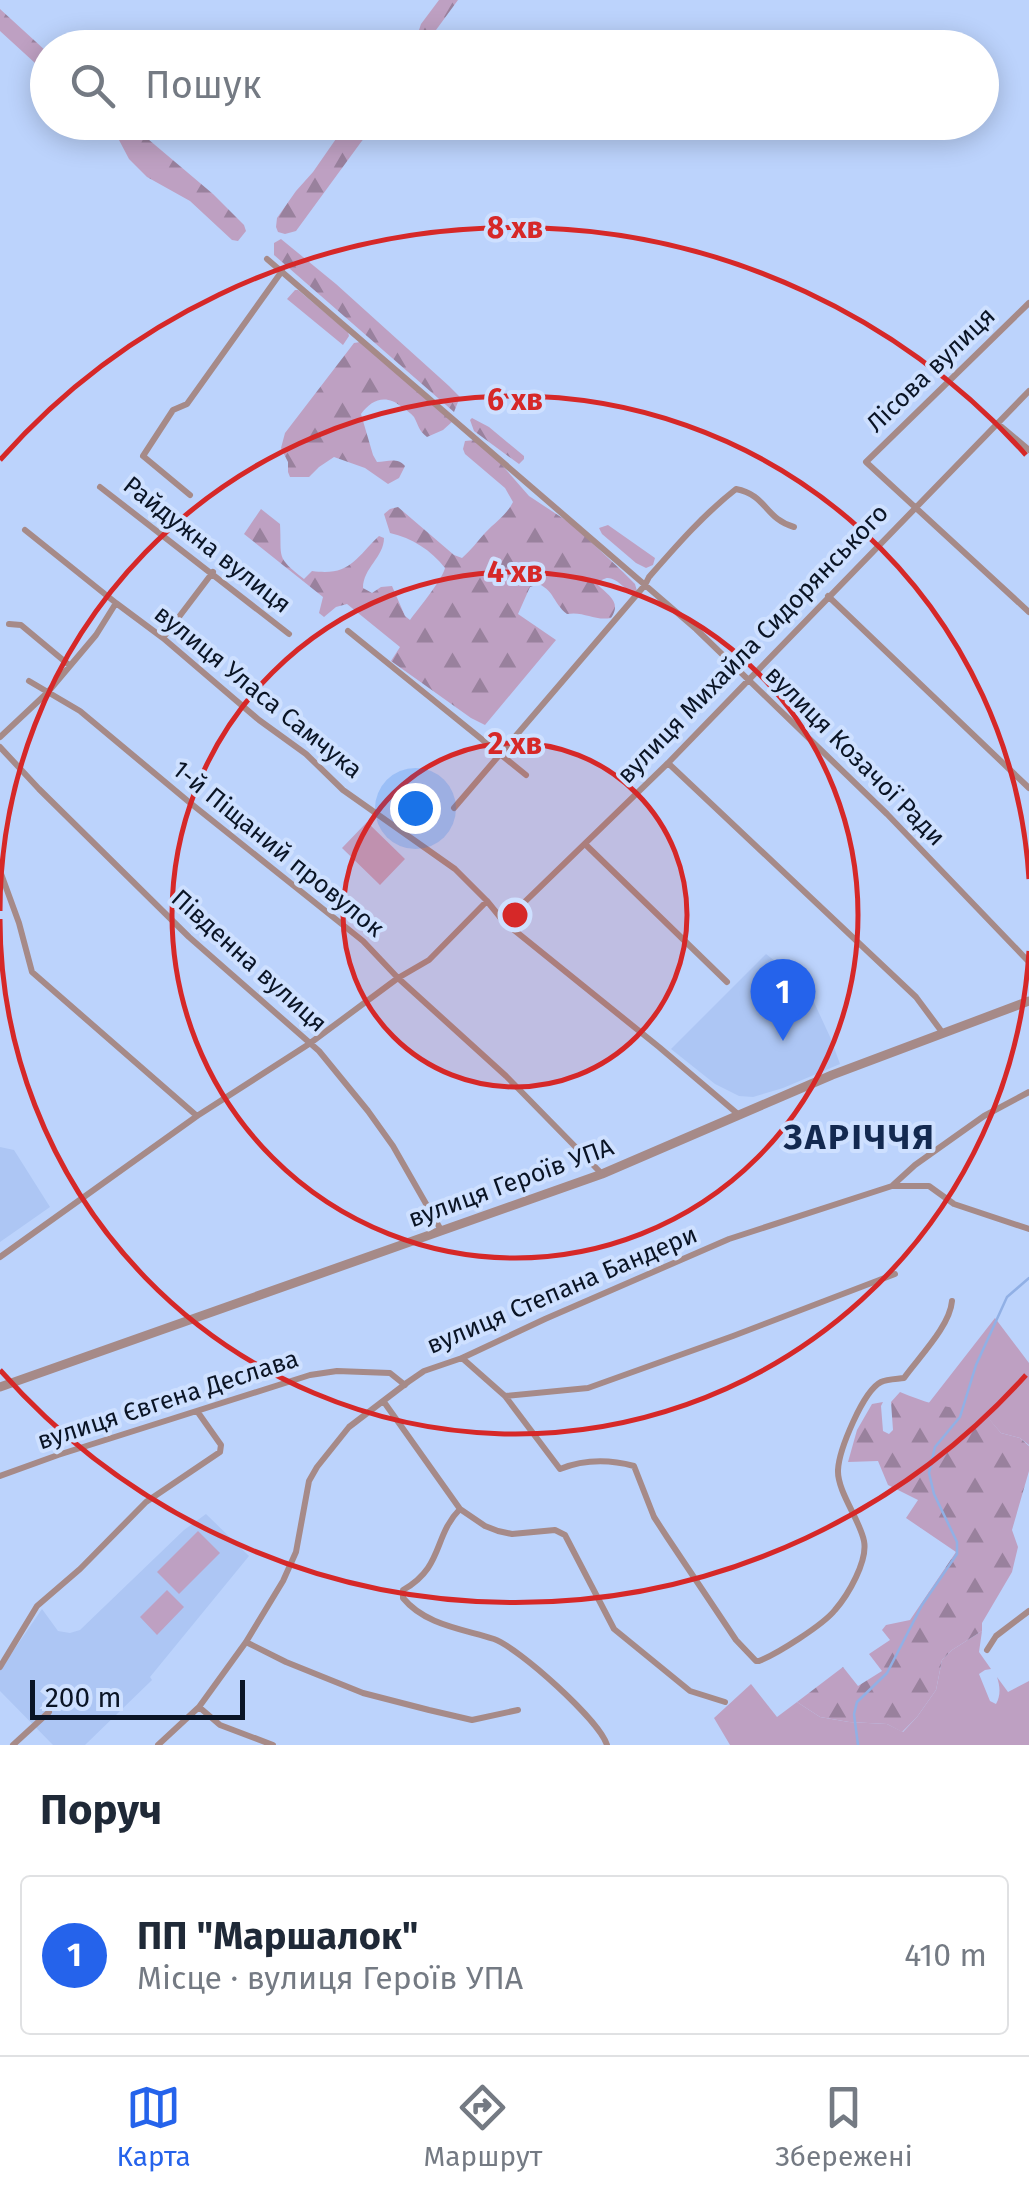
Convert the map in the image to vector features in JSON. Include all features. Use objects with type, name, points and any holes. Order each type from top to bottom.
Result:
[{"type":"street","name":"вулиця Козачої Ради","points":[[267,258],[696,629],[887,814],[1029,962]]},
{"type":"street","points":[[190,494],[142,456],[173,410],[187,404],[282,271]]},
{"type":"street","name":"Лісова вулиця","points":[[915,508],[866,462],[1029,303]]},
{"type":"street","name":"вулиця Михайла Сидорянського","points":[[504,922],[668,763],[1029,391]]},
{"type":"street","points":[[997,423],[1029,450]]},
{"type":"street","name":"Райдужна вулиця","points":[[100,487],[289,634]]},
{"type":"street","points":[[454,808],[700,519],[736,490],[748,492],[780,523],[794,527]]},
{"type":"street","points":[[915,508],[1029,612]]},
{"type":"street","name":"вулиця Уласа Самчука","points":[[25,530],[306,754],[343,790],[455,869],[504,922],[739,1115]]},
{"type":"street","points":[[164,638],[213,572]]},
{"type":"street","points":[[828,596],[1029,788]]},
{"type":"street","points":[[0,737],[48,692],[96,635],[116,603]]},
{"type":"street","points":[[9,624],[21,625],[69,666]]},
{"type":"street","points":[[348,631],[526,775]]},
{"type":"street","name":"1-й Піщаний провулок","points":[[29,681],[80,711],[364,941],[602,1174]]},
{"type":"street","name":"Південна вулиця","points":[[0,747],[190,937],[319,1051],[393,1146],[441,1230]]},
{"type":"street","points":[[668,763],[916,997],[942,1032]]},
{"type":"street","points":[[585,844],[727,982]]},
{"type":"street","points":[[0,871],[32,972],[198,1116]]},
{"type":"street","points":[[0,1257],[198,1116],[429,960],[487,901]]},
{"type":"street","name":"вулиця Героїв УПА","points":[[0,1387],[602,1174],[942,1032],[1029,1001]]},
{"type":"street","name":"вулиця Степана Бандери","points":[[158,1745],[198,1707],[246,1642],[282,1581],[296,1552],[309,1481],[332,1447],[349,1427],[405,1385],[424,1371],[462,1358],[729,1240],[892,1186],[984,1116],[1029,1092]]},
{"type":"street","points":[[892,1186],[929,1186],[954,1204],[1029,1229]]},
{"type":"street","points":[[504,1396],[588,1388],[894,1274]]},
{"type":"street","points":[[462,1358],[504,1396],[560,1469],[611,1460],[634,1466],[666,1537],[736,1640],[759,1661],[834,1612],[859,1572],[865,1559],[864,1542],[837,1473],[840,1458],[866,1400],[880,1382],[904,1378],[952,1311],[952,1301]]},
{"type":"street","name":"вулиця Євгена Деслава","points":[[0,1476],[310,1376],[338,1371],[390,1373],[405,1385]]},
{"type":"street","points":[[384,1402],[460,1509],[485,1526],[512,1534],[554,1530],[565,1535],[614,1629],[690,1691],[725,1702]]},
{"type":"street","points":[[0,1667],[37,1606],[146,1502],[220,1452],[222,1445],[197,1410]]},
{"type":"street","points":[[460,1509],[452,1517],[430,1566],[420,1580],[402,1590],[402,1598],[411,1608],[449,1626],[505,1644],[577,1704],[607,1745]]},
{"type":"street","points":[[987,1650],[996,1636],[1029,1612]]},
{"type":"street","points":[[246,1642],[363,1692],[429,1710],[472,1720],[518,1710]]},
{"type":"street","points":[[198,1707],[220,1725],[273,1745]]},
{"type":"street","points":[[13,1745],[49,1712]]},
{"type":"shaded area","points":[[766,954],[806,985],[840,1064],[783,1088],[753,1097],[739,1096],[715,1084],[671,1049]]},
{"type":"shaded area","points":[[0,1147],[14,1150],[50,1207],[0,1242]]},
{"type":"shaded area","points":[[206,1514],[249,1556],[150,1677],[152,1680],[85,1745],[53,1745],[0,1691],[0,1670],[42,1609],[58,1631],[80,1630],[184,1530]]},
{"type":"green space","points":[[439,0],[458,0],[436,30],[419,30]]},
{"type":"green space","points":[[0,9],[30,36],[30,58],[0,31]]},
{"type":"green space","points":[[119,140],[149,140],[213,194],[246,231],[238,241],[232,240],[190,201],[147,177],[129,159]]},
{"type":"green space","points":[[335,140],[363,140],[296,231],[278,232],[277,218]]},
{"type":"green space","points":[[281,239],[460,397],[454,412],[274,255],[274,243]]},
{"type":"green space","points":[[295,290],[348,332],[343,345],[287,299]]},
{"type":"green space","points":[[360,342],[453,421],[427,437],[408,412],[390,400],[380,400],[361,414],[377,462],[395,461],[405,466],[399,478],[388,484],[365,468],[334,457],[309,477],[290,477],[281,448],[285,433],[354,343]]},
{"type":"green space","points":[[472,418],[489,427],[524,459],[519,464],[474,431]]},
{"type":"green space","points":[[475,440],[529,496],[573,525],[635,584],[637,591],[632,594],[611,578],[602,580],[598,585],[615,608],[611,618],[605,619],[567,614],[544,587],[530,587],[518,614],[556,640],[485,725],[391,661],[400,647],[347,604],[324,617],[319,613],[323,597],[244,534],[261,509],[280,524],[282,556],[304,579],[312,571],[343,568],[379,536],[384,538],[363,588],[372,593],[392,586],[410,620],[445,568],[421,546],[390,533],[384,514],[398,507],[462,558],[513,502],[505,488],[465,454],[465,441]]},
{"type":"green space","points":[[608,525],[655,558],[653,565],[646,568],[636,563],[602,534],[599,528]]},
{"type":"green space","points":[[367,822],[405,859],[380,885],[342,848]]},
{"type":"green space","points":[[995,1318],[1029,1363],[1029,1445],[1001,1433],[980,1409],[959,1410],[928,1404]]},
{"type":"green space","points":[[900,1392],[939,1405],[980,1408],[1001,1433],[1020,1438],[1029,1446],[1029,1471],[1012,1530],[1018,1547],[1012,1572],[982,1623],[982,1631],[942,1660],[936,1690],[902,1732],[887,1724],[820,1717],[797,1702],[843,1667],[858,1686],[882,1671],[869,1654],[890,1640],[882,1630],[886,1625],[910,1620],[956,1552],[906,1518],[918,1500],[888,1485],[878,1461],[848,1462],[857,1430],[872,1404],[883,1402],[883,1431],[889,1434],[893,1430],[891,1402]]},
{"type":"green space","points":[[198,1531],[220,1553],[179,1594],[157,1572]]},
{"type":"green space","points":[[167,1590],[184,1607],[157,1635],[140,1617]]},
{"type":"green space","points":[[982,1631],[979,1652],[991,1669],[979,1674],[990,1701],[996,1704],[999,1697],[997,1677],[1008,1692],[1029,1681],[1029,1745],[730,1745],[714,1718],[751,1684],[777,1717],[797,1702],[820,1717],[887,1724],[903,1732],[936,1690],[942,1660]]},
{"type":"waterway","points":[[858,1745],[854,1714],[857,1702],[887,1673],[922,1605],[957,1554],[957,1542],[934,1494],[929,1473],[935,1447],[960,1417],[976,1365],[1007,1297],[1029,1278]]},
{"type":"place","name":"ПП \"Маршалок\"","points":[[783,1041]]},
{"type":"district","name":"ЗАРІЧЧЯ","points":[[860,1137]]}]
